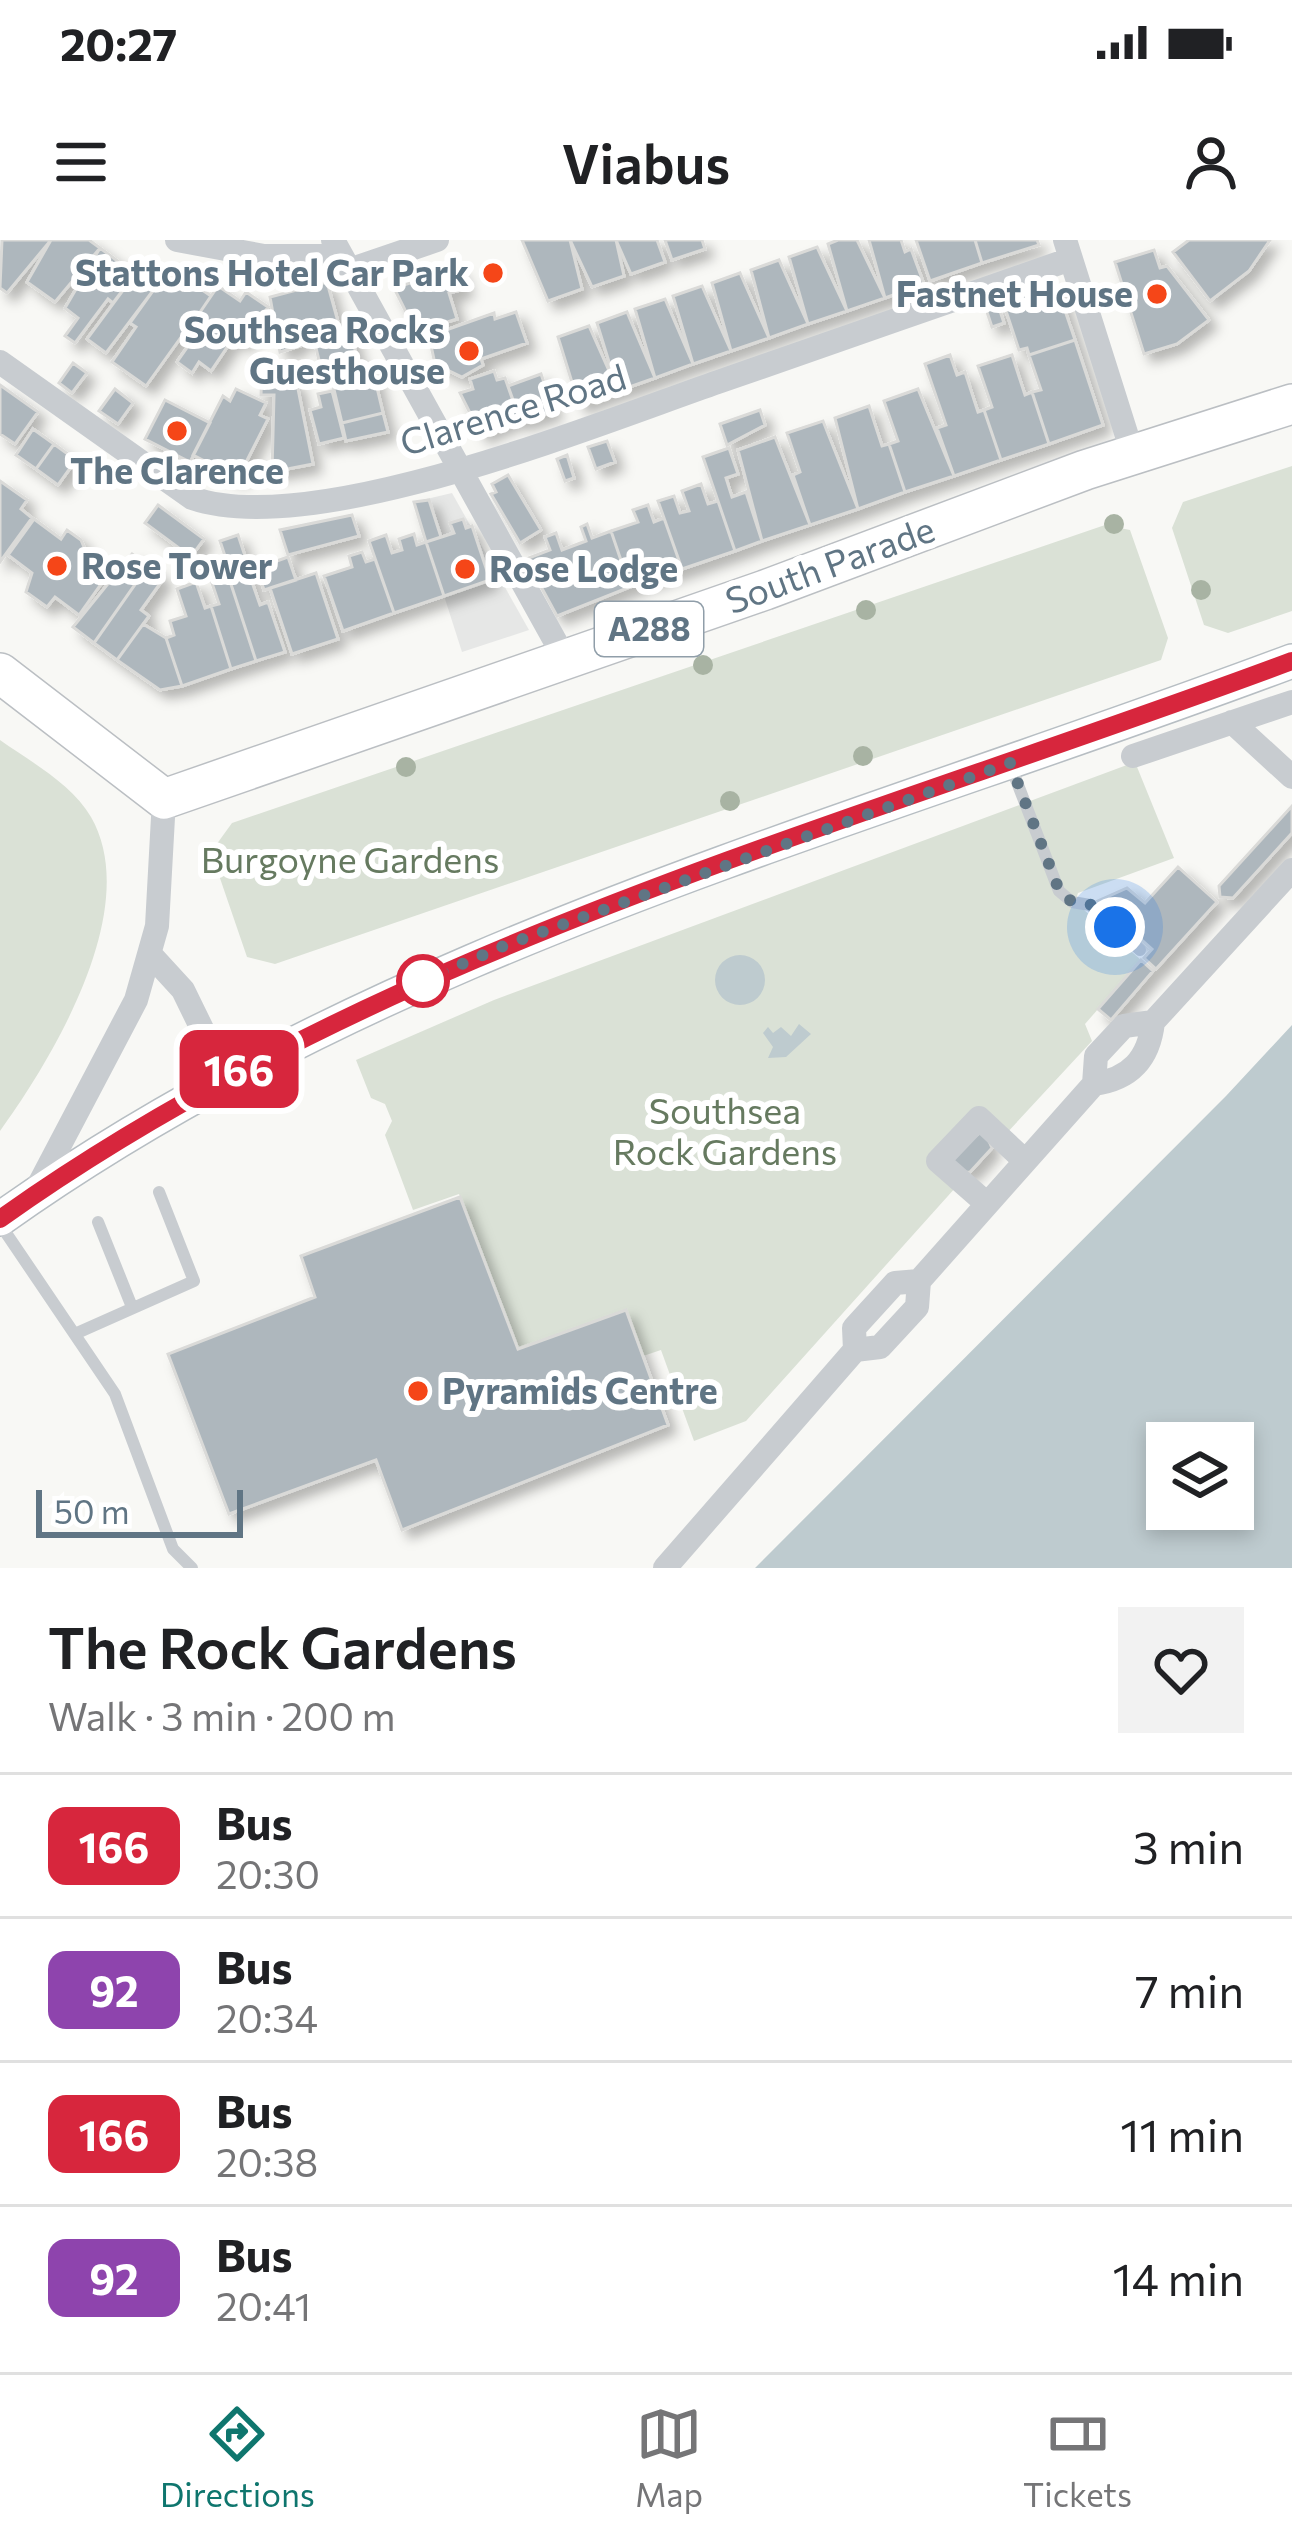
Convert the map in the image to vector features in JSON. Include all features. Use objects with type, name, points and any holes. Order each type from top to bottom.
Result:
[{"type":"main road","name":"South Parade","points":[[164,800],[1133,454],[1292,404]]},
{"type":"main road","points":[[0,673],[164,800]]},
{"type":"street","points":[[177,240],[264,256],[341,255],[437,240]]},
{"type":"street","points":[[1068,249],[1133,454]]},
{"type":"street","name":"Clarence Road","points":[[0,362],[169,484],[221,508],[260,511],[461,471],[1068,249]]},
{"type":"street","points":[[341,255],[564,657]]},
{"type":"street","points":[[0,1221],[34,1194],[225,1076],[506,945],[1292,661]]},
{"type":"street","points":[[1133,756],[1292,702]]},
{"type":"street","points":[[1232,722],[1292,777]]},
{"type":"street","points":[[34,1194],[48,1160],[104,1068],[150,954],[157,926],[164,800]]},
{"type":"street","points":[[665,1568],[855,1350],[854,1328],[895,1283],[919,1281],[1094,1084],[1096,1056],[1124,1026],[1153,1022],[1292,870]]},
{"type":"street","points":[[150,954],[183,990],[225,1076]]},
{"type":"street","points":[[986,1203],[938,1161],[956,1140],[979,1118],[1025,1161]]},
{"type":"lane","points":[[1010,763],[1062,895],[1090,904],[1140,950]]},
{"type":"lane","points":[[77,1333],[194,1281],[158,1192]]},
{"type":"lane","points":[[0,1221],[116,1394],[173,1549],[192,1568]]},
{"type":"lane","points":[[98,1222],[132,1306]]},
{"type":"shaded area","name":"Rose Lodge","points":[[452,493],[529,630],[462,652],[414,502]]},
{"type":"shaded area","points":[[740,955],[758,962],[765,980],[758,998],[740,1005],[722,998],[715,980],[722,962]]},
{"type":"shaded area","points":[[799,1024],[811,1034],[786,1057],[768,1058],[773,1047],[763,1033],[768,1027],[773,1033],[781,1027],[791,1036]]},
{"type":"shaded area","points":[[1292,1025],[1292,1568],[755,1568],[1226,1096]]},
{"type":"green space","points":[[1292,466],[1292,611],[1228,633],[1204,625],[1172,528],[1183,502]]},
{"type":"green space","name":"Burgoyne Gardens","points":[[1105,525],[1130,530],[1168,638],[1161,660],[275,964],[247,957],[211,852],[232,823]]},
{"type":"green space","points":[[0,740],[50,774],[83,805],[104,854],[106,894],[99,937],[66,1023],[0,1131]]},
{"type":"green space","name":"Southsea Rock Gardens","points":[[1135,762],[1174,858],[1078,893],[1075,902],[1141,960],[1085,1024],[1092,1041],[1005,1135],[978,1110],[956,1187],[746,1421],[694,1441],[661,1350],[643,1356],[626,1311],[518,1349],[459,1194],[413,1210],[385,1135],[392,1121],[385,1104],[371,1098],[356,1060],[494,1000]]},
{"type":"building","points":[[2,240],[51,240],[7,293],[0,288]]},
{"type":"building","points":[[51,240],[89,240],[100,248],[55,302],[27,282]]},
{"type":"building","points":[[522,240],[570,240],[582,289],[548,301]]},
{"type":"building","points":[[570,240],[616,240],[624,276],[592,287]]},
{"type":"building","points":[[616,240],[657,240],[665,262],[631,274]]},
{"type":"building","points":[[665,240],[702,240],[705,249],[672,260]]},
{"type":"building","points":[[857,240],[885,298],[847,311],[828,244]]},
{"type":"building","points":[[869,240],[901,240],[905,252],[911,249],[924,284],[885,298]]},
{"type":"building","points":[[916,240],[975,240],[982,263],[930,281]]},
{"type":"building","points":[[975,240],[1037,240],[1039,245],[982,263]]},
{"type":"building","points":[[1189,240],[1270,240],[1249,271],[1210,301],[1173,252]]},
{"type":"building","points":[[817,247],[847,311],[808,324],[789,257]]},
{"type":"building","points":[[100,248],[135,274],[113,303],[108,299],[75,343],[65,336],[78,318],[65,308]]},
{"type":"building","name":"Fastnet House","points":[[1154,250],[1160,268],[1167,266],[1209,320],[1177,344],[1144,354],[1115,262]]},
{"type":"building","points":[[779,260],[808,324],[769,338],[751,270]]},
{"type":"building","points":[[458,268],[465,289],[449,293],[457,319],[428,328],[426,320],[412,324],[394,288]]},
{"type":"building","points":[[740,273],[769,338],[731,351],[712,283]]},
{"type":"building","points":[[135,274],[155,288],[106,353],[87,339]]},
{"type":"building","points":[[163,277],[182,290],[189,281],[211,296],[192,324],[200,329],[192,339],[184,333],[146,386],[112,362],[136,327],[130,323]]},
{"type":"building","points":[[327,282],[340,329],[298,340],[300,346],[280,352],[270,297]]},
{"type":"building","points":[[1056,284],[1075,340],[1029,355],[1027,348],[1019,350],[1003,302]]},
{"type":"building","points":[[218,286],[240,301],[246,292],[268,307],[243,343],[234,337],[211,371],[199,362],[192,373],[177,362],[200,329],[192,324]]},
{"type":"building","points":[[702,286],[731,351],[693,364],[673,296]]},
{"type":"building","points":[[665,299],[693,364],[655,378],[635,309]]},
{"type":"building","points":[[998,305],[1004,323],[992,327],[986,309]]},
{"type":"building","name":"Southsea Rocks Guesthouse","points":[[516,312],[527,343],[481,359],[483,365],[462,377],[435,364],[429,336],[494,313],[495,319]]},
{"type":"building","points":[[627,312],[655,378],[618,391],[597,323]]},
{"type":"building","points":[[589,326],[618,391],[579,405],[558,337]]},
{"type":"building","points":[[349,327],[360,368],[344,372],[341,362],[321,368],[313,336]]},
{"type":"building","points":[[1075,340],[1103,425],[1049,444],[1032,392],[1041,390],[1029,355]]},
{"type":"building","points":[[950,355],[957,375],[965,372],[978,412],[984,410],[1001,460],[954,476],[937,428],[946,425],[925,364]]},
{"type":"building","points":[[1012,355],[1025,395],[1032,392],[1049,444],[1001,460],[984,410],[992,407],[978,366]]},
{"type":"building","points":[[73,363],[87,373],[72,393],[59,383]]},
{"type":"building","points":[[262,366],[297,384],[313,464],[272,472],[274,395],[261,395]]},
{"type":"building","points":[[373,371],[383,413],[342,423],[332,381]]},
{"type":"building","points":[[494,371],[497,380],[505,378],[519,418],[481,435],[460,393],[473,389],[470,379]]},
{"type":"building","points":[[541,374],[554,411],[521,422],[508,386]]},
{"type":"building","points":[[0,385],[38,412],[15,444],[0,434]]},
{"type":"building","points":[[115,389],[133,403],[118,424],[99,411]]},
{"type":"building","points":[[236,389],[266,403],[260,415],[268,419],[238,478],[193,455],[223,396],[230,401]]},
{"type":"building","points":[[918,389],[954,476],[905,492],[889,444],[898,441],[884,401]]},
{"type":"building","points":[[332,391],[344,438],[319,444],[310,410],[321,407],[318,394]]},
{"type":"building","name":"The Clarence","points":[[165,400],[210,423],[190,462],[145,439]]},
{"type":"building","points":[[869,406],[882,446],[889,444],[905,492],[858,509],[835,418]]},
{"type":"building","points":[[760,410],[765,425],[727,445],[720,424]]},
{"type":"building","points":[[383,413],[388,432],[346,441],[342,423]]},
{"type":"building","points":[[823,421],[858,509],[810,525],[793,475],[800,472],[787,433]]},
{"type":"building","points":[[33,429],[54,444],[36,469],[16,455]]},
{"type":"building","points":[[775,437],[810,525],[762,541],[738,450]]},
{"type":"building","points":[[607,441],[615,462],[596,469],[588,447]]},
{"type":"building","points":[[54,444],[76,460],[58,485],[36,469]]},
{"type":"building","points":[[729,448],[738,474],[726,478],[732,497],[746,492],[762,541],[735,551],[703,457]]},
{"type":"building","points":[[567,455],[574,478],[565,481],[557,459]]},
{"type":"building","points":[[508,475],[541,530],[520,543],[491,494],[496,492],[492,484]]},
{"type":"building","points":[[0,481],[27,500],[21,509],[32,518],[0,562]]},
{"type":"building","points":[[701,484],[708,504],[718,501],[735,551],[682,569],[658,501],[674,496],[680,513],[689,511],[682,491]]},
{"type":"building","points":[[429,500],[441,537],[426,542],[414,502]]},
{"type":"building","points":[[158,505],[204,539],[191,557],[145,523]]},
{"type":"building","points":[[648,505],[654,522],[664,518],[682,569],[630,587],[611,531],[638,522],[633,510]]},
{"type":"building","points":[[352,515],[359,536],[288,555],[280,530]]},
{"type":"building","name":"Rose Tower","points":[[34,519],[61,539],[67,530],[81,540],[86,552],[82,559],[106,577],[79,615],[55,597],[47,607],[26,592],[32,573],[8,555]]},
{"type":"building","points":[[463,519],[466,528],[472,526],[490,580],[444,596],[426,542],[454,533],[450,523]]},
{"type":"building","points":[[587,524],[592,538],[611,531],[630,587],[557,616],[526,559],[550,550],[545,537],[556,533],[562,550],[586,541],[581,527]]},
{"type":"building","points":[[414,534],[417,545],[426,542],[444,596],[394,613],[369,541],[386,535],[392,553],[402,550],[399,539]]},
{"type":"building","points":[[238,535],[246,559],[228,565],[220,541]]},
{"type":"building","points":[[362,552],[366,562],[375,559],[394,613],[343,631],[324,576],[352,567],[349,556]]},
{"type":"building","points":[[132,554],[148,566],[94,643],[73,627]]},
{"type":"building","points":[[288,557],[296,580],[264,590],[257,568]]},
{"type":"building","points":[[246,565],[260,605],[268,602],[285,652],[256,661],[227,572]]},
{"type":"building","points":[[148,566],[164,578],[141,610],[149,616],[117,660],[94,643]]},
{"type":"building","points":[[227,572],[256,661],[231,669],[211,606],[219,604],[210,577]]},
{"type":"building","points":[[316,573],[338,639],[292,654],[270,588]]},
{"type":"building","points":[[196,582],[205,608],[211,606],[231,669],[182,686],[166,638],[174,635],[170,621],[186,616],[177,589]]},
{"type":"building","points":[[143,624],[166,638],[182,686],[160,690],[117,660]]},
{"type":"building","points":[[1292,806],[1292,833],[1233,898],[1220,897],[1219,886]]},
{"type":"building","points":[[1178,867],[1217,902],[1156,969],[1144,958],[1152,949],[1098,901],[1127,888],[1145,903]]},
{"type":"building","points":[[1141,960],[1153,971],[1111,1020],[1098,1009]]},
{"type":"building","points":[[984,1130],[992,1148],[970,1172],[959,1173],[950,1154]]},
{"type":"building","name":"Pyramids Centre","points":[[460,1197],[518,1349],[626,1310],[668,1425],[402,1530],[376,1460],[229,1514],[168,1354],[315,1297],[301,1256]]},
{"type":"bus line","name":"166","points":[[0,1219],[225,1076],[358,1010],[506,945],[1292,661]]},
{"type":"place","name":"Stattons Hotel Car Park","points":[[493,273]]},
{"type":"place","name":"Fastnet House","points":[[1157,294]]},
{"type":"place","name":"Southsea Rocks Guesthouse","points":[[469,351]]},
{"type":"place","name":"The Clarence","points":[[177,431]]},
{"type":"place","name":"Rose Tower","points":[[57,566]]},
{"type":"place","name":"Rose Lodge","points":[[465,569]]},
{"type":"place","name":"Pyramids Centre","points":[[418,1391]]},
{"type":"route","points":[[423,981],[506,945],[1010,763],[1059,890],[1072,902],[1090,904],[1115,927]]}]
